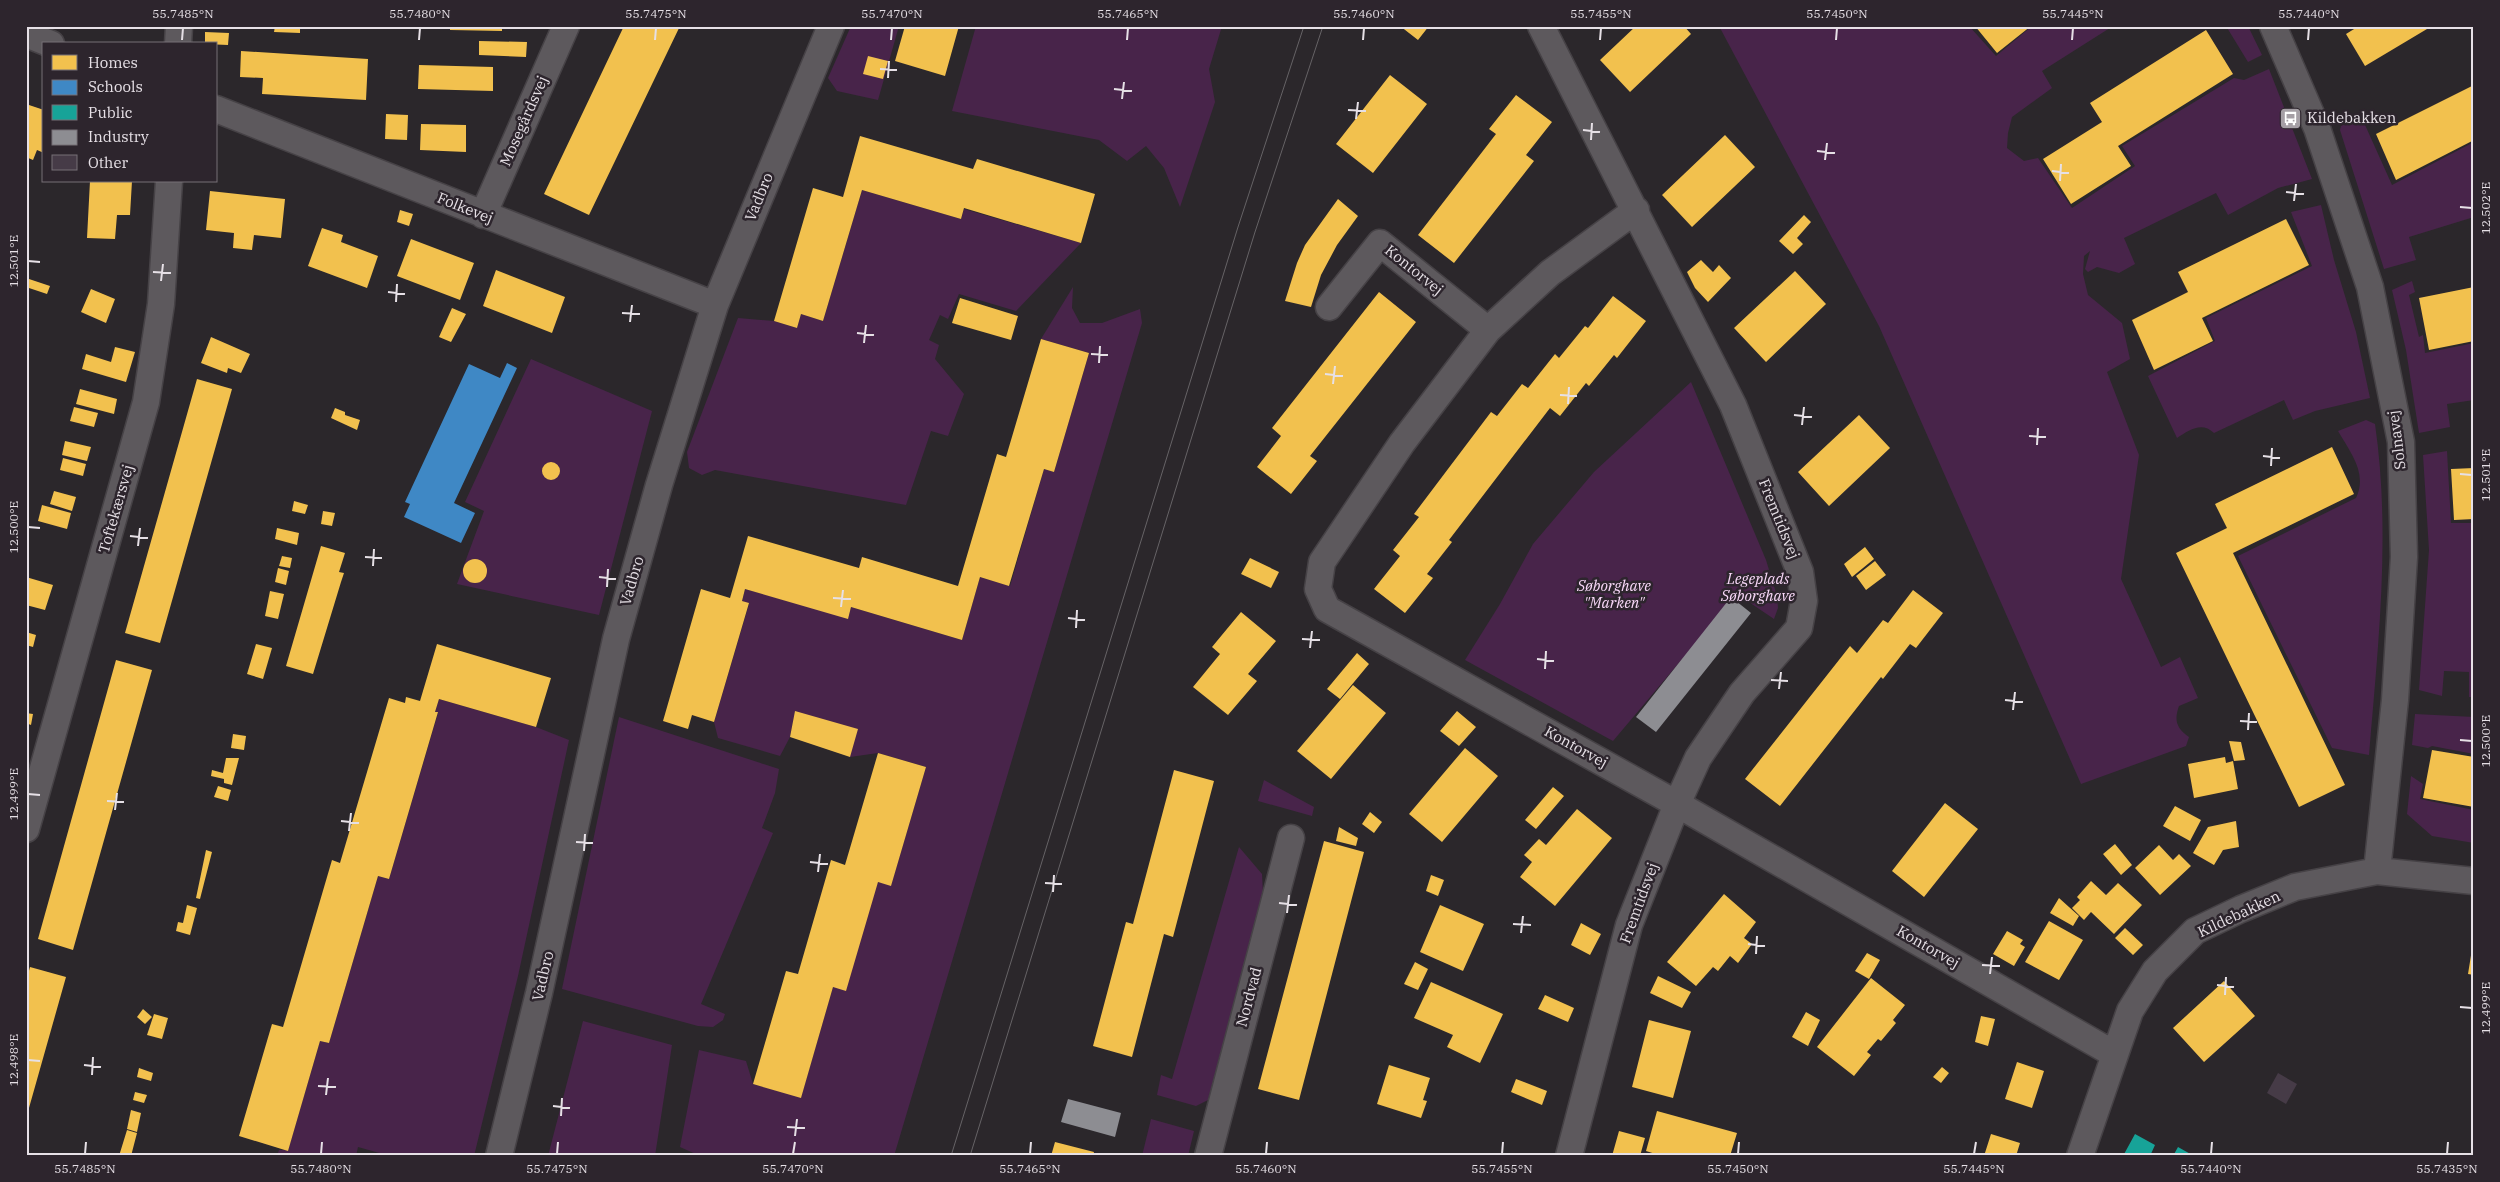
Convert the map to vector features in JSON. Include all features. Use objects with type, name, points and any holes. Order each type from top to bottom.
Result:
[{"type":"street","points":[[178,42],[179,26]]},
{"type":"street","name":"Mosegårdsvej","points":[[483,215],[566,26]]},
{"type":"street","name":"Vadbro","points":[[498,1156],[539,993],[616,639],[659,485],[715,305],[831,26]]},
{"type":"street","name":"Fremtidsvej","points":[[1541,26],[1734,405],[1800,572],[1804,601],[1798,628],[1742,693],[1698,758],[1677,804],[1629,925],[1569,1156]]},
{"type":"street","name":"Solnavej","points":[[2273,26],[2316,128],[2370,287],[2401,442],[2404,557],[2394,700],[2377,871]]},
{"type":"street","points":[[26,34],[46,42]]},
{"type":"street","name":"Folkevej","points":[[218,110],[715,305]]},
{"type":"street","name":"Toftekærsvej","points":[[26,830],[146,402],[161,304],[169,182]]},
{"type":"street","name":"Kontorvej","points":[[1636,210],[1550,273],[1488,330],[1402,443],[1322,562],[1318,589],[1327,609],[1677,804],[2114,1054]]},
{"type":"street","name":"Kontorvej","points":[[1329,307],[1380,243],[1488,330]]},
{"type":"street","name":"Nordvad","points":[[1208,1156],[1291,838]]},
{"type":"street","name":"Kildebakken","points":[[2080,1156],[2130,1011],[2155,971],[2195,932],[2241,909],[2295,888],[2377,871],[2474,881]]},
{"type":"green space","points":[[851,26],[899,26],[878,100],[837,91],[828,78]]},
{"type":"green space","points":[[976,26],[1222,26],[1209,69],[1215,102],[1180,207],[1164,168],[1146,146],[1127,161],[1099,140],[952,111]]},
{"type":"green space","points":[[1719,26],[1969,26],[1996,56],[2032,26],[2113,26],[2042,71],[2052,88],[2012,117],[2008,133],[2007,148],[2024,161],[2038,158],[2072,208],[2135,166],[2122,146],[2234,78],[2244,80],[2269,69],[2312,179],[2278,188],[2228,215],[2216,193],[2124,238],[2135,264],[2119,273],[2097,267],[2088,272],[2085,269],[2090,251],[2084,256],[2083,274],[2088,295],[2122,323],[2130,359],[2107,372],[2139,455],[2121,579],[2161,667],[2180,657],[2198,698],[2179,706],[2177,711],[2177,723],[2181,730],[2189,737],[2186,746],[2081,784],[1879,326]]},
{"type":"green space","points":[[2226,26],[2248,26],[2262,55],[2248,62]]},
{"type":"green space","points":[[2361,116],[2392,185],[2474,142],[2474,217],[2409,237],[2416,260],[2384,269],[2340,130],[2341,126]]},
{"type":"green space","points":[[862,190],[961,219],[964,209],[1081,243],[1016,311],[959,294],[948,319],[940,315],[929,340],[939,345],[935,359],[964,394],[948,436],[931,431],[906,505],[715,470],[702,475],[689,468],[687,452],[738,318],[774,321],[797,328],[801,314],[823,321]]},
{"type":"green space","points":[[2321,205],[2334,260],[2356,332],[2370,398],[2315,411],[2293,420],[2284,400],[2214,433],[2209,429],[2200,427],[2177,438],[2148,376],[2215,341],[2206,318],[2312,266],[2291,212]]},
{"type":"green space","points":[[2412,281],[2415,292],[2409,295],[2419,337],[2423,335],[2425,353],[2474,343],[2474,400],[2447,404],[2450,427],[2419,433],[2406,350],[2392,290]]},
{"type":"green space","points":[[1073,287],[1072,308],[1080,323],[1102,323],[1140,309],[1142,323],[894,1156],[698,1155],[680,1147],[699,1050],[746,1061],[753,1084],[801,1097],[833,987],[878,882],[891,885],[926,767],[878,753],[850,757],[795,712],[790,737],[780,756],[718,738],[714,722],[749,604],[742,601],[745,589],[848,618],[851,607],[962,640],[980,577],[1010,586],[1044,469],[1054,472],[1089,353],[1041,339]]},
{"type":"green space","points":[[531,359],[652,411],[599,615],[457,584],[484,511],[465,502]]},
{"type":"green space","name":"Søborghave \"Marken\"","points":[[1691,382],[1766,560],[1777,596],[1778,608],[1774,619],[1737,594],[1613,741],[1465,660],[1500,604],[1533,544],[1594,472]]},
{"type":"green space","points":[[2366,420],[2375,424],[2380,465],[2383,548],[2379,631],[2369,755],[2332,748],[2238,556],[2356,498],[2360,480],[2359,471],[2338,431]]},
{"type":"green space","points":[[2447,451],[2451,523],[2474,523],[2474,697],[2469,697],[2469,672],[2444,671],[2442,696],[2419,690],[2429,550],[2423,455]]},
{"type":"green space","points":[[439,699],[536,727],[569,740],[518,976],[474,1156],[390,1156],[358,1147],[356,1156],[277,1156],[279,1150],[288,1150],[320,1041],[329,1043],[378,876],[389,879],[438,713],[435,712]]},
{"type":"green space","points":[[2415,714],[2474,717],[2474,754],[2432,746],[2428,748],[2412,745]]},
{"type":"green space","points":[[619,717],[779,769],[775,793],[762,828],[773,833],[701,1004],[725,1014],[723,1020],[713,1027],[698,1026],[562,989]]},
{"type":"green space","points":[[2411,776],[2423,784],[2420,799],[2474,810],[2474,843],[2432,836],[2407,814]]},
{"type":"green space","points":[[1264,780],[1314,807],[1312,816],[1258,801]]},
{"type":"green space","points":[[1239,847],[1262,874],[1263,893],[1208,1100],[1196,1106],[1157,1095],[1161,1075],[1172,1079]]},
{"type":"green space","points":[[583,1021],[672,1045],[655,1156],[548,1156]]},
{"type":"green space","points":[[1151,1119],[1194,1131],[1188,1156],[1142,1156]]},
{"type":"building: Homes","points":[[237,26],[264,26],[264,29]]},
{"type":"building: Homes","points":[[275,26],[300,26],[300,33],[274,32]]},
{"type":"building: Homes","points":[[450,26],[502,26],[502,31],[450,30]]},
{"type":"building: Homes","points":[[624,26],[680,26],[589,215],[544,194]]},
{"type":"building: Homes","points":[[905,26],[959,26],[945,76],[895,61]]},
{"type":"building: Homes","points":[[1400,26],[1429,26],[1418,40]]},
{"type":"building: Homes","points":[[1636,26],[1684,26],[1691,34],[1630,92],[1600,60]]},
{"type":"building: Homes","points":[[1975,26],[2031,26],[1997,53]]},
{"type":"building: Homes","points":[[2359,26],[2432,26],[2365,66],[2346,34]]},
{"type":"building: Homes","points":[[2206,30],[2233,74],[2118,146],[2131,166],[2071,204],[2043,159],[2102,122],[2090,103]]},
{"type":"building: Homes","points":[[205,32],[229,33],[228,45],[218,45],[218,42],[205,42]]},
{"type":"building: Homes","points":[[479,41],[527,42],[526,57],[479,55]]},
{"type":"building: Homes","points":[[241,51],[368,59],[366,100],[262,94],[263,78],[240,77]]},
{"type":"building: Homes","points":[[868,56],[888,61],[883,79],[863,74]]},
{"type":"building: Homes","points":[[419,65],[493,67],[493,91],[418,89]]},
{"type":"building: Homes","points":[[1390,75],[1427,104],[1373,173],[1336,144]]},
{"type":"building: Homes","points":[[2474,85],[2474,140],[2396,180],[2376,134]]},
{"type":"building: Homes","points":[[1516,95],[1552,122],[1526,155],[1534,161],[1454,263],[1418,235],[1496,134],[1489,129]]},
{"type":"building: Homes","points":[[26,104],[42,109],[42,152],[37,150],[33,160],[26,157]]},
{"type":"building: Homes","points":[[386,114],[408,115],[407,140],[385,139]]},
{"type":"building: Homes","points":[[421,124],[466,125],[466,152],[420,150]]},
{"type":"building: Homes","points":[[1725,135],[1755,167],[1692,227],[1662,195]]},
{"type":"building: Homes","points":[[860,136],[973,169],[977,159],[1095,194],[1081,243],[964,208],[961,219],[862,190],[823,321],[801,314],[797,328],[774,321],[813,188],[843,197]]},
{"type":"building: Homes","points":[[90,182],[132,182],[130,215],[117,215],[115,239],[87,238]]},
{"type":"building: Homes","points":[[210,191],[285,199],[281,238],[254,235],[252,250],[233,248],[234,233],[206,230]]},
{"type":"building: Homes","points":[[1338,199],[1358,216],[1337,245],[1321,275],[1311,307],[1285,301],[1305,245]]},
{"type":"building: Homes","points":[[400,210],[413,214],[409,226],[397,222]]},
{"type":"building: Homes","points":[[1804,215],[1811,222],[1797,238],[1803,244],[1793,254],[1779,241]]},
{"type":"building: Homes","points":[[2286,219],[2309,265],[2202,318],[2213,341],[2154,370],[2132,320],[2188,292],[2178,272]]},
{"type":"building: Homes","points":[[322,228],[343,235],[341,242],[378,256],[367,288],[308,266]]},
{"type":"building: Homes","points":[[411,239],[474,263],[460,300],[397,276]]},
{"type":"building: Homes","points":[[1701,260],[1713,272],[1719,265],[1731,278],[1708,302],[1695,288],[1687,272]]},
{"type":"building: Homes","points":[[496,270],[565,297],[552,333],[483,306]]},
{"type":"building: Homes","points":[[1795,271],[1826,304],[1766,362],[1734,328]]},
{"type":"building: Homes","points":[[26,278],[50,286],[47,294],[26,287]]},
{"type":"building: Homes","points":[[2474,287],[2474,341],[2429,350],[2419,298]]},
{"type":"building: Homes","points":[[91,289],[115,299],[106,323],[81,312]]},
{"type":"building: Homes","points":[[1379,292],[1416,322],[1310,456],[1317,461],[1291,494],[1257,467],[1281,436],[1272,428]]},
{"type":"building: Homes","points":[[1613,296],[1646,321],[1617,358],[1614,355],[1589,386],[1586,383],[1560,416],[1550,408],[1449,540],[1452,542],[1427,574],[1433,578],[1405,613],[1374,589],[1400,556],[1393,550],[1419,517],[1414,514],[1491,412],[1497,416],[1522,384],[1528,388],[1555,354],[1559,358],[1585,326],[1588,328]]},
{"type":"building: Homes","points":[[960,298],[1018,316],[1011,340],[952,323]]},
{"type":"building: Homes","points":[[452,308],[466,314],[451,342],[439,337]]},
{"type":"building: Homes","points":[[211,337],[250,354],[241,373],[228,368],[227,373],[201,363]]},
{"type":"building: Homes","points":[[1041,339],[1089,353],[1054,472],[1044,469],[1009,586],[980,577],[962,640],[851,607],[848,619],[745,589],[742,601],[749,603],[714,722],[692,715],[688,729],[663,721],[701,589],[730,598],[748,536],[859,568],[862,557],[958,586],[997,454],[1006,457]]},
{"type":"building: Homes","points":[[115,347],[135,352],[126,382],[82,369],[86,354],[111,362]]},
{"type":"building: Homes","points":[[197,379],[232,389],[160,643],[125,633]]},
{"type":"building: Homes","points":[[80,389],[117,399],[114,414],[76,404]]},
{"type":"building: Homes","points":[[74,407],[98,413],[94,427],[70,421]]},
{"type":"building: Homes","points":[[335,408],[345,412],[345,415],[360,420],[357,430],[331,418]]},
{"type":"building: Homes","points":[[1859,415],[1890,448],[1829,506],[1798,472]]},
{"type":"building: Homes","points":[[65,441],[91,447],[87,461],[62,455]]},
{"type":"building: Homes","points":[[2332,447],[2354,494],[2233,553],[2345,785],[2299,807],[2176,553],[2227,528],[2215,504]]},
{"type":"building: Homes","points":[[63,458],[86,464],[83,476],[60,470]]},
{"type":"building: Homes","points":[[547,462],[555,462],[560,467],[558,478],[547,480],[542,475],[542,467]]},
{"type":"building: Homes","points":[[2474,468],[2474,519],[2454,520],[2451,469]]},
{"type":"building: Homes","points":[[54,491],[76,497],[72,511],[50,504]]},
{"type":"building: Homes","points":[[294,501],[308,505],[305,514],[292,511]]},
{"type":"building: Homes","points":[[42,505],[71,513],[67,529],[38,521]]},
{"type":"building: Homes","points":[[323,511],[335,513],[332,526],[321,524]]},
{"type":"building: Homes","points":[[277,528],[299,533],[297,545],[275,539]]},
{"type":"building: Homes","points":[[321,546],[345,553],[339,572],[344,573],[313,674],[286,666]]},
{"type":"building: Homes","points":[[1865,547],[1874,559],[1852,577],[1844,564]]},
{"type":"building: Homes","points":[[282,556],[292,558],[290,568],[279,566]]},
{"type":"building: Homes","points":[[1250,558],[1279,572],[1271,588],[1241,574]]},
{"type":"building: Homes","points":[[475,559],[483,563],[487,571],[483,579],[475,583],[467,579],[463,571],[467,563]]},
{"type":"building: Homes","points":[[1875,561],[1886,575],[1866,590],[1856,576]]},
{"type":"building: Homes","points":[[278,568],[289,571],[286,585],[275,582]]},
{"type":"building: Homes","points":[[26,577],[53,585],[45,610],[26,605]]},
{"type":"building: Homes","points":[[1913,590],[1943,613],[1916,648],[1910,644],[1883,679],[1881,677],[1780,806],[1745,779],[1850,646],[1857,653],[1883,620],[1888,623]]},
{"type":"building: Homes","points":[[270,591],[284,594],[278,619],[265,616]]},
{"type":"building: Homes","points":[[1241,612],[1276,641],[1248,674],[1257,681],[1228,715],[1193,687],[1220,654],[1212,647]]},
{"type":"building: Homes","points":[[26,632],[36,635],[33,647],[26,645]]},
{"type":"building: Homes","points":[[256,644],[272,648],[263,679],[247,674]]},
{"type":"building: Homes","points":[[437,644],[551,678],[536,727],[439,699],[435,712],[438,712],[389,879],[378,876],[329,1043],[320,1041],[288,1151],[239,1136],[272,1024],[283,1027],[332,860],[340,863],[389,698],[405,703],[406,697],[420,701]]},
{"type":"building: Homes","points":[[1357,653],[1369,664],[1340,699],[1327,689]]},
{"type":"building: Homes","points":[[116,660],[152,670],[73,950],[38,939]]},
{"type":"building: Homes","points":[[1353,685],[1386,713],[1331,779],[1297,751]]},
{"type":"building: Homes","points":[[795,711],[858,729],[850,757],[790,737]]},
{"type":"building: Homes","points":[[1457,711],[1476,727],[1459,746],[1440,731]]},
{"type":"building: Homes","points":[[26,713],[33,714],[31,725],[26,723]]},
{"type":"building: Homes","points":[[233,734],[246,736],[244,750],[231,748]]},
{"type":"building: Homes","points":[[2229,741],[2241,742],[2245,760],[2234,761]]},
{"type":"building: Homes","points":[[1465,748],[1498,776],[1442,842],[1409,814]]},
{"type":"building: Homes","points":[[2432,750],[2474,757],[2474,807],[2423,798]]},
{"type":"building: Homes","points":[[878,753],[926,767],[891,886],[878,882],[846,991],[833,987],[801,1098],[753,1084],[786,971],[798,974],[831,860],[845,865]]},
{"type":"building: Homes","points":[[2225,757],[2226,763],[2233,761],[2238,789],[2194,798],[2188,764]]},
{"type":"building: Homes","points":[[226,758],[239,758],[232,785],[224,783],[224,779],[211,776],[212,770],[223,773]]},
{"type":"building: Homes","points":[[1174,770],[1214,781],[1173,937],[1164,934],[1132,1057],[1093,1046],[1126,922],[1133,924]]},
{"type":"building: Homes","points":[[218,786],[231,790],[228,801],[214,797]]},
{"type":"building: Homes","points":[[1553,787],[1564,796],[1536,829],[1525,820]]},
{"type":"building: Homes","points":[[1945,803],[1978,829],[1924,897],[1892,871]]},
{"type":"building: Homes","points":[[2175,806],[2201,820],[2190,841],[2163,826]]},
{"type":"building: Homes","points":[[1577,809],[1612,838],[1555,906],[1520,877],[1532,862],[1524,855],[1539,839],[1546,845]]},
{"type":"building: Homes","points":[[1370,812],[1382,822],[1374,833],[1362,824]]},
{"type":"building: Homes","points":[[2236,821],[2239,847],[2223,850],[2214,865],[2193,853],[2208,827]]},
{"type":"building: Homes","points":[[1339,827],[1358,838],[1356,846],[1336,841]]},
{"type":"building: Homes","points":[[1324,841],[1364,852],[1299,1100],[1258,1089]]},
{"type":"building: Homes","points":[[2115,844],[2132,865],[2121,875],[2103,854]]},
{"type":"building: Homes","points":[[2159,845],[2173,860],[2179,854],[2191,866],[2160,895],[2135,868]]},
{"type":"building: Homes","points":[[206,850],[212,852],[200,899],[196,898]]},
{"type":"building: Homes","points":[[1431,875],[1444,880],[1438,896],[1426,891]]},
{"type":"building: Homes","points":[[2091,881],[2106,895],[2118,883],[2142,905],[2114,934],[2091,912],[2084,920],[2072,908],[2080,900],[2077,897]]},
{"type":"building: Homes","points":[[1724,894],[1756,922],[1744,938],[1752,944],[1738,963],[1730,956],[1718,971],[1713,967],[1696,986],[1667,962]]},
{"type":"building: Homes","points":[[2059,898],[2079,916],[2073,926],[2050,913]]},
{"type":"building: Homes","points":[[187,905],[197,908],[190,935],[176,931],[178,922],[183,923]]},
{"type":"building: Homes","points":[[1440,905],[1484,924],[1463,971],[1420,952]]},
{"type":"building: Homes","points":[[2049,921],[2083,940],[2059,980],[2025,962]]},
{"type":"building: Homes","points":[[1581,923],[1601,934],[1590,955],[1571,945]]},
{"type":"building: Homes","points":[[2125,928],[2143,945],[2133,955],[2115,938]]},
{"type":"building: Homes","points":[[2007,931],[2023,940],[2020,944],[2025,947],[2014,966],[1993,954]]},
{"type":"building: Homes","points":[[2474,943],[2474,975],[2468,974]]},
{"type":"building: Homes","points":[[1867,953],[1880,960],[1869,979],[1855,971]]},
{"type":"building: Homes","points":[[1415,962],[1428,969],[1418,990],[1404,984]]},
{"type":"building: Homes","points":[[30,967],[66,977],[27,1115],[26,982]]},
{"type":"building: Homes","points":[[1658,976],[1691,992],[1682,1008],[1650,993]]},
{"type":"building: Homes","points":[[1871,978],[1905,1005],[1893,1020],[1896,1023],[1881,1041],[1878,1039],[1867,1052],[1871,1055],[1854,1076],[1817,1047]]},
{"type":"building: Homes","points":[[2224,981],[2255,1016],[2204,1062],[2173,1028]]},
{"type":"building: Homes","points":[[1431,982],[1503,1014],[1480,1063],[1447,1047],[1453,1035],[1414,1018]]},
{"type":"building: Homes","points":[[1545,995],[1574,1008],[1568,1022],[1538,1009]]},
{"type":"building: Homes","points":[[143,1009],[152,1017],[145,1024],[137,1017]]},
{"type":"building: Homes","points":[[1806,1012],[1820,1020],[1808,1046],[1792,1037]]},
{"type":"building: Homes","points":[[154,1014],[168,1018],[162,1039],[147,1035]]},
{"type":"building: Homes","points":[[1981,1016],[1995,1019],[1988,1046],[1975,1042]]},
{"type":"building: Homes","points":[[1649,1020],[1691,1031],[1673,1098],[1632,1087]]},
{"type":"building: Homes","points":[[2017,1062],[2044,1071],[2032,1108],[2005,1099]]},
{"type":"building: Homes","points":[[1389,1065],[1430,1078],[1423,1100],[1427,1101],[1421,1118],[1377,1104]]},
{"type":"building: Homes","points":[[1942,1067],[1949,1073],[1941,1083],[1933,1077]]},
{"type":"building: Homes","points":[[139,1068],[153,1073],[151,1081],[137,1077]]},
{"type":"building: Homes","points":[[1516,1079],[1547,1091],[1542,1105],[1511,1092]]},
{"type":"building: Homes","points":[[135,1092],[147,1095],[144,1103],[133,1100]]},
{"type":"building: Homes","points":[[131,1110],[141,1113],[137,1132],[127,1129]]},
{"type":"building: Homes","points":[[1657,1111],[1737,1133],[1730,1156],[1662,1156],[1646,1151]]},
{"type":"building: Homes","points":[[127,1130],[137,1133],[131,1156],[119,1156]]},
{"type":"building: Homes","points":[[1619,1131],[1645,1138],[1640,1156],[1612,1156]]},
{"type":"building: Homes","points":[[1991,1134],[2020,1143],[2016,1156],[1984,1156]]},
{"type":"building: Homes","points":[[1055,1142],[1094,1152],[1093,1156],[1051,1156]]},
{"type":"building: Schools","points":[[507,363],[517,368],[454,503],[475,513],[461,543],[404,517],[410,504],[405,502],[469,364],[500,378]]},
{"type":"building: Public","points":[[2135,1134],[2155,1145],[2150,1156],[2123,1156]]},
{"type":"building: Public","points":[[2178,1147],[2194,1156],[2173,1156]]},
{"type":"building: Industry","points":[[1731,597],[1751,613],[1656,732],[1636,717]]},
{"type":"building: Industry","points":[[1068,1099],[1121,1113],[1115,1137],[1061,1122]]},
{"type":"building: Other","points":[[2278,1073],[2297,1084],[2286,1104],[2267,1093]]},
{"type":"tram line","points":[[951,1156],[1238,227],[1304,26]]},
{"type":"tram line","points":[[970,1156],[1255,232],[1323,26]]},
{"type":"place","name":"Kildebakken","points":[[2291,118]]},
{"type":"park label","name":"Legeplads Søborghave","points":[[1758,588]]}]
